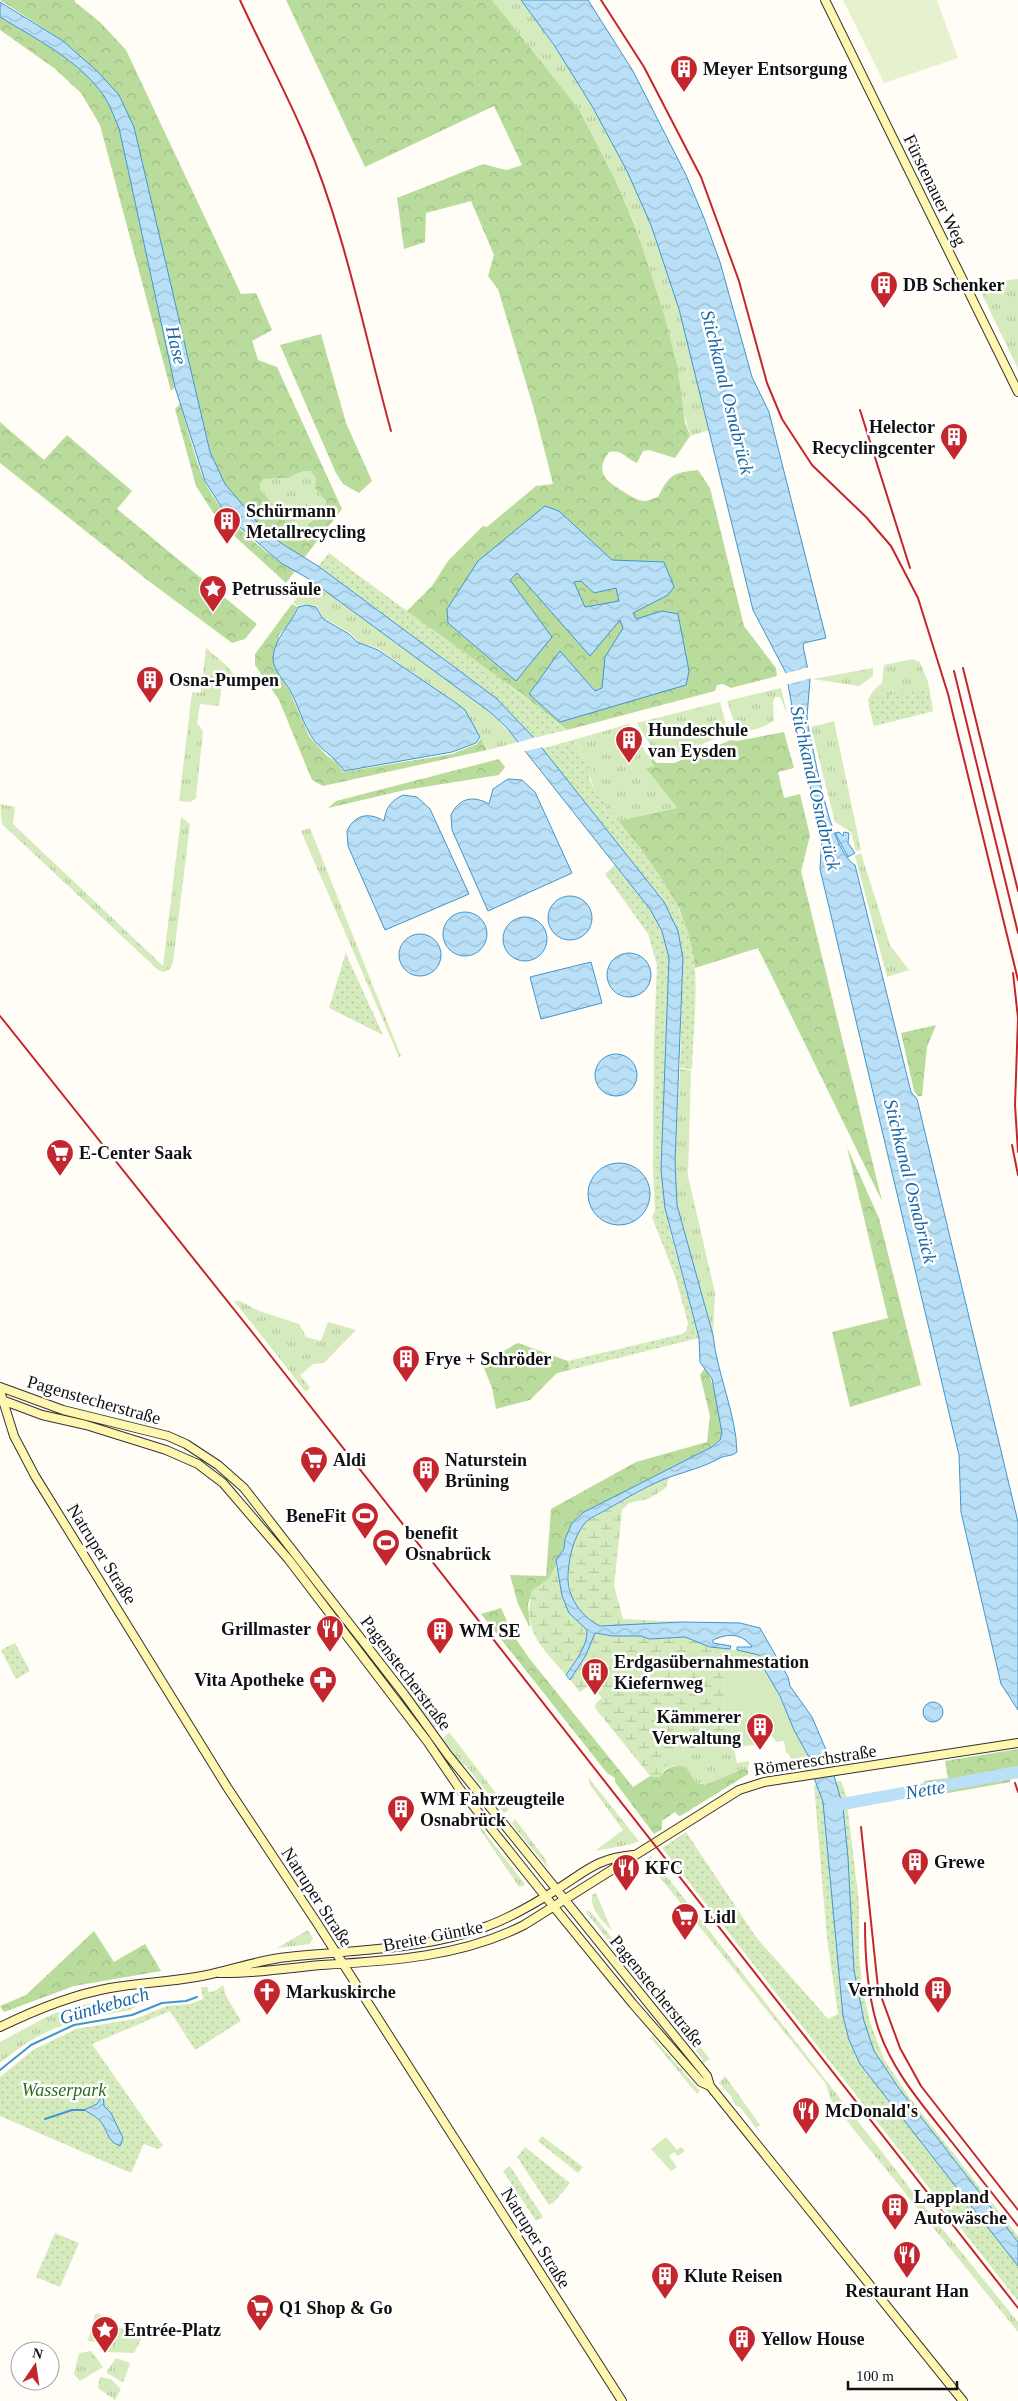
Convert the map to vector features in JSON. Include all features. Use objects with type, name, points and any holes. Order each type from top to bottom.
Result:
[{"type":"main road","name":"Fürstenauer Weg","points":[[825,0],[1018,392]]},
{"type":"main road","name":"Pagenstecherstraße","points":[[0,1387],[63,1410],[168,1436],[194,1449],[224,1470],[250,1494],[556,1890],[707,2076],[710,2086],[963,2401]]},
{"type":"main road","name":"Natruper Straße","points":[[0,1391],[14,1436],[25,1460],[227,1787],[344,1965],[622,2401]]},
{"type":"main road","name":"Pagenstecherstraße","points":[[2,1400],[42,1415],[86,1425],[183,1456],[212,1474],[236,1496],[289,1560],[409,1717],[459,1788],[545,1896],[657,2033],[700,2082],[710,2086]]},
{"type":"main road","points":[[409,1717],[419,1715]]},
{"type":"main road","name":"Römereschstraße","points":[[555,1908],[739,1790],[764,1782],[1018,1743]]},
{"type":"main road","name":"Römereschstraße","points":[[545,1896],[596,1863],[612,1857],[635,1855]]},
{"type":"main road","name":"Breite Güntke","points":[[0,2027],[48,2005],[110,1988],[219,1973],[261,1960],[399,1945],[458,1935],[486,1927],[545,1896]]},
{"type":"main road","name":"Breite Güntke","points":[[219,1973],[251,1974],[322,1965],[344,1965],[407,1958],[462,1948],[510,1933],[555,1908]]},
{"type":"green space","points":[[0,0],[75,0],[75,2],[100,22],[126,50],[241,294],[256,293],[272,330],[252,341],[258,360],[277,367],[342,509],[304,558],[260,526],[241,506],[221,476],[210,452],[134,127],[119,95],[63,41]],"holes":[[[303,471],[310,471],[316,478],[315,488],[326,501],[324,509],[306,527],[299,526],[286,518],[260,489],[260,483],[264,479],[289,478]]]},
{"type":"green space","points":[[286,0],[492,0],[578,108],[614,177],[635,226],[663,311],[677,365],[685,422],[690,436],[675,458],[649,450],[643,451],[637,463],[621,453],[609,452],[602,466],[602,471],[607,480],[618,488],[634,498],[646,501],[658,497],[666,483],[673,476],[682,472],[698,470],[710,488],[744,626],[776,668],[777,676],[731,688],[723,684],[717,685],[715,691],[567,730],[519,692],[406,612],[432,586],[448,561],[483,526],[487,527],[536,486],[553,484],[535,413],[498,289],[488,276],[494,255],[471,201],[426,213],[425,242],[404,249],[397,198],[483,164],[506,170],[522,165],[494,106],[365,167]]},
{"type":"green space","points":[[492,0],[521,0],[577,81],[625,166],[651,226],[669,276],[710,430],[690,436],[636,227],[614,177],[578,108]]},
{"type":"green space","points":[[843,0],[937,0],[958,58],[884,83]]},
{"type":"green space","points":[[0,17],[70,61],[94,83],[110,107],[119,128],[175,387],[171,391],[100,125],[81,93],[54,68],[0,30]]},
{"type":"green space","points":[[1018,279],[1018,369],[980,290],[997,281]]},
{"type":"green space","points":[[321,334],[346,423],[372,481],[359,493],[343,484],[336,473],[280,345]]},
{"type":"green space","points":[[180,404],[197,462],[211,493],[220,507],[243,532],[269,554],[295,571],[286,583],[219,522],[196,486],[175,409]]},
{"type":"green space","points":[[0,422],[44,460],[67,435],[132,491],[117,509],[257,624],[245,639],[232,643],[146,579],[0,463]]},
{"type":"green space","points":[[303,471],[310,471],[316,478],[315,488],[326,501],[324,509],[306,527],[299,526],[286,518],[260,489],[260,483],[263,479],[289,478]]},
{"type":"green space","points":[[329,553],[567,730],[534,738],[496,698],[318,566]]},
{"type":"green space","points":[[309,579],[490,712],[518,742],[488,750],[465,710],[379,649],[358,642],[350,633],[323,618],[317,606],[307,604],[298,606],[293,603]]},
{"type":"green space","points":[[292,604],[297,607],[290,623],[279,635],[274,649],[274,666],[290,692],[309,736],[326,755],[338,763],[343,772],[452,754],[477,744],[481,738],[487,750],[323,786],[312,780],[279,700],[255,665],[255,654]]},
{"type":"green space","points":[[206,648],[225,664],[244,686],[222,684],[219,706],[200,704],[197,723],[203,731],[196,798],[191,802],[179,801],[192,692],[201,693]]},
{"type":"green space","points":[[912,659],[920,662],[928,682],[933,711],[874,726],[869,707],[869,698],[882,683],[884,665]]},
{"type":"green space","points":[[873,668],[873,676],[859,686],[813,679]]},
{"type":"green space","points":[[781,688],[787,713],[780,697],[775,697],[773,702],[774,720],[756,729],[736,728],[727,701]]},
{"type":"green space","points":[[929,688],[933,711],[874,726],[868,699]]},
{"type":"green space","points":[[720,702],[728,733],[674,754],[667,755],[657,752],[637,723]]},
{"type":"green space","points":[[834,721],[861,850],[856,851],[851,832],[835,822],[811,727]]},
{"type":"green space","points":[[629,724],[654,767],[647,769],[677,808],[617,821],[594,789],[585,761],[573,740]]},
{"type":"green space","points":[[784,732],[794,768],[778,772],[784,798],[800,794],[810,836],[801,871],[882,1201],[758,948],[695,968],[690,940],[679,908],[641,849],[617,821],[677,808],[646,768],[654,767],[647,754],[657,763],[674,763],[731,740],[737,741]]},
{"type":"green space","points":[[573,740],[585,761],[593,765],[589,778],[594,789],[658,873],[683,919],[691,944],[695,970],[692,1069],[680,1068],[683,958],[678,931],[664,902],[541,749]]},
{"type":"green space","points":[[499,759],[505,767],[499,775],[405,790],[328,808],[336,801]]},
{"type":"green space","points":[[0,804],[15,807],[13,824],[163,966],[181,817],[190,824],[173,962],[170,969],[164,972],[158,970],[2,824]]},
{"type":"green space","points":[[310,828],[401,1056],[399,1057],[301,831]]},
{"type":"green space","points":[[861,853],[890,945],[909,970],[887,977],[855,856]]},
{"type":"green space","points":[[615,865],[650,909],[662,931],[669,958],[661,1170],[665,1208],[671,1235],[699,1338],[570,1370],[568,1361],[682,1334],[687,1330],[688,1323],[675,1276],[652,1217],[655,1211],[653,1169],[654,1041],[657,965],[648,934],[605,874]]},
{"type":"green space","points":[[346,952],[347,956],[383,1035],[329,1008]]},
{"type":"green space","points":[[936,1025],[927,1047],[922,1096],[918,1096],[914,1091],[901,1033]]},
{"type":"green space","points":[[680,1069],[691,1070],[688,1176],[715,1293],[713,1335],[677,1205],[675,1162]]},
{"type":"green space","points":[[847,1147],[879,1218],[921,1385],[850,1407],[832,1332],[888,1318]]},
{"type":"green space","points":[[234,1301],[240,1301],[259,1311],[299,1324],[306,1337],[321,1341],[328,1322],[356,1330],[324,1363],[313,1364],[300,1375],[310,1388],[306,1392]]},
{"type":"green space","points":[[518,1343],[568,1361],[570,1370],[557,1373],[530,1400],[496,1409],[492,1388],[482,1363]]},
{"type":"green space","points":[[705,1368],[715,1391],[722,1419],[722,1434],[719,1440],[712,1447],[584,1512],[572,1523],[565,1539],[564,1548],[556,1560],[556,1567],[548,1580],[533,1590],[528,1604],[530,1628],[518,1604],[510,1575],[546,1576],[551,1509],[636,1462],[707,1442],[710,1416],[700,1375]]},
{"type":"green space","points":[[669,1477],[666,1488],[648,1499],[629,1503],[622,1510],[614,1586],[623,1619],[682,1622],[610,1627],[596,1624],[585,1618],[577,1608],[572,1597],[569,1572],[570,1559],[578,1534],[583,1525],[589,1520]]},
{"type":"green space","points":[[556,1567],[569,1613],[587,1630],[583,1648],[566,1675],[541,1646],[532,1627],[530,1616],[533,1590],[548,1580]]},
{"type":"green space","points":[[501,1608],[514,1636],[529,1658],[633,1787],[650,1776],[659,1777],[674,1766],[686,1767],[695,1782],[705,1785],[743,1769],[748,1770],[748,1774],[682,1815],[679,1816],[675,1812],[662,1821],[662,1829],[654,1834],[615,1782],[615,1778],[607,1773],[481,1614]]},
{"type":"green space","points":[[595,1633],[613,1636],[641,1636],[649,1639],[685,1637],[710,1647],[723,1666],[726,1735],[714,1743],[671,1755],[666,1769],[659,1777],[650,1776],[595,1708],[596,1703],[602,1698],[590,1685],[580,1692],[570,1680],[586,1655]]},
{"type":"green space","points":[[15,1643],[30,1671],[16,1679],[1,1650]]},
{"type":"green space","points":[[710,1647],[730,1649],[723,1666]]},
{"type":"green space","points":[[730,1649],[759,1655],[810,1759],[810,1766],[796,1768],[788,1753],[786,1753],[784,1741],[776,1742],[772,1736],[765,1738],[765,1743],[734,1748],[726,1735],[723,1666]]},
{"type":"green space","points":[[413,1689],[444,1725],[434,1727],[409,1691]]},
{"type":"green space","points":[[449,1732],[509,1810],[504,1813],[465,1765],[461,1764],[443,1739]]},
{"type":"green space","points":[[726,1735],[734,1748],[737,1763],[749,1761],[748,1770],[743,1769],[706,1785],[695,1782],[675,1765],[666,1769],[671,1755],[714,1743]]},
{"type":"green space","points":[[1018,1749],[1018,1778],[1011,1779],[1010,1782],[926,1797],[924,1781],[948,1778],[945,1761]]},
{"type":"green space","points":[[588,1777],[639,1841],[595,1851],[623,1830],[590,1785]]},
{"type":"green space","points":[[841,1781],[846,1795],[859,1903],[859,1956],[863,1990],[870,2022],[884,2059],[909,2097],[1018,2236],[1018,2301],[662,1848],[686,1832],[756,1937],[828,2019],[838,2014],[827,1938],[814,1785]]},
{"type":"green space","points":[[462,1803],[525,1884],[525,1885],[519,1887]]},
{"type":"green space","points":[[515,1819],[546,1860],[547,1867],[512,1824]]},
{"type":"green space","points":[[651,1856],[924,2206],[1018,2322],[1018,2332],[854,2130],[830,2098],[826,2084],[646,1860]]},
{"type":"green space","points":[[596,1893],[612,1931],[595,1910],[592,1895]]},
{"type":"green space","points":[[589,1910],[649,1983],[648,1987],[644,1986],[586,1912]]},
{"type":"green space","points":[[308,1930],[313,1938],[310,1944],[277,1948]]},
{"type":"green space","points":[[94,1931],[114,1962],[145,1944],[161,1971],[74,1986],[4,2012],[0,2006],[26,1995]]},
{"type":"green space","name":"Wasserpark","points":[[223,1985],[226,1996],[241,2021],[195,2050],[170,2011],[92,2044],[163,2146],[157,2149],[144,2144],[131,2173],[0,2116],[0,2077],[33,2050],[76,2029],[135,2019],[167,2006],[190,2004],[203,1999],[201,1987],[207,1987],[209,1992],[215,1991]]},
{"type":"green space","points":[[133,1995],[135,2006],[131,2010],[93,2017],[61,2026],[32,2040],[0,2063],[0,2042],[52,2014],[78,2006]]},
{"type":"green space","points":[[671,2011],[710,2059],[703,2063],[702,2058],[665,2015]]},
{"type":"green space","points":[[652,2036],[700,2091],[697,2094],[651,2038]]},
{"type":"green space","points":[[725,2076],[760,2125],[756,2128],[719,2083]]},
{"type":"green space","points":[[542,2136],[583,2167],[578,2173],[538,2141]]},
{"type":"green space","points":[[666,2137],[677,2150],[681,2147],[685,2151],[678,2156],[674,2152],[669,2156],[677,2167],[671,2171],[651,2149]]},
{"type":"green space","points":[[525,2147],[570,2183],[556,2200],[549,2205],[517,2157]]},
{"type":"green space","points":[[510,2166],[543,2217],[536,2221],[503,2171]]},
{"type":"green space","points":[[55,2233],[79,2243],[60,2287],[36,2277]]},
{"type":"green space","points":[[98,2313],[112,2323],[101,2342],[88,2341],[95,2314]]},
{"type":"green space","points":[[114,2328],[130,2328],[141,2335],[142,2338],[134,2353],[108,2352]]},
{"type":"green space","points":[[91,2351],[103,2367],[80,2381],[74,2374],[79,2353]]},
{"type":"green space","points":[[116,2358],[130,2363],[122,2382],[107,2373]]},
{"type":"green space","points":[[100,2377],[111,2379],[121,2389],[115,2400],[98,2388]]},
{"type":"water","name":"Stichkanal Osnabrück","points":[[521,0],[588,0],[633,71],[686,175],[704,218],[720,262],[752,377],[769,412],[826,638],[804,643],[803,646],[810,680],[808,726],[819,779],[838,842],[846,856],[855,865],[911,1092],[917,1099],[1018,1522],[1018,1710],[1001,1684],[961,1512],[959,1455],[820,869],[822,836],[796,729],[786,673],[753,610],[679,309],[651,225],[627,171],[592,106],[554,45]]},
{"type":"water","name":"Hase","points":[[0,2],[63,41],[98,72],[119,95],[134,127],[210,452],[225,484],[264,530],[318,566],[496,698],[534,738],[664,902],[678,931],[683,958],[675,1162],[677,1205],[713,1335],[718,1364],[736,1437],[737,1452],[654,1484],[589,1520],[580,1530],[572,1550],[568,1571],[569,1586],[574,1600],[582,1613],[600,1626],[682,1622],[740,1623],[760,1628],[788,1677],[790,1686],[812,1717],[832,1764],[810,1767],[810,1759],[794,1730],[780,1696],[759,1660],[761,1658],[759,1655],[737,1650],[737,1647],[752,1647],[748,1642],[739,1637],[729,1635],[713,1640],[713,1643],[731,1646],[730,1649],[710,1647],[685,1637],[649,1639],[641,1636],[613,1636],[595,1633],[586,1655],[570,1680],[566,1675],[583,1648],[587,1636],[587,1630],[569,1613],[562,1596],[556,1560],[564,1549],[565,1539],[572,1523],[584,1512],[712,1447],[720,1440],[722,1433],[712,1379],[700,1362],[699,1338],[665,1208],[661,1170],[669,958],[662,931],[650,909],[506,727],[490,712],[309,579],[281,563],[227,516],[205,481],[175,387],[119,128],[112,111],[94,83],[70,61],[0,17]]},
{"type":"water","points":[[545,506],[559,511],[612,560],[664,562],[674,587],[668,595],[633,613],[636,619],[662,611],[678,614],[689,671],[686,685],[560,722],[529,694],[560,651],[595,691],[602,688],[605,657],[623,628],[620,620],[590,656],[517,573],[510,580],[552,637],[516,681],[448,623],[447,609],[478,561]],"holes":[[[581,581],[594,593],[616,588],[619,601],[585,607],[574,582]]]},
{"type":"water","points":[[307,605],[316,607],[323,619],[349,634],[357,642],[378,650],[465,710],[480,737],[476,743],[452,752],[344,771],[313,739],[291,692],[277,672],[274,663],[273,658],[276,644],[298,607]]},
{"type":"water","points":[[508,779],[522,780],[535,792],[572,873],[488,911],[452,830],[451,815],[458,805],[467,800],[483,801],[489,804],[493,789]]},
{"type":"water","points":[[403,795],[417,797],[430,809],[469,894],[385,930],[348,846],[347,831],[354,821],[363,816],[373,816],[384,821],[390,805]]},
{"type":"water","points":[[839,832],[843,836],[844,832],[849,833],[848,843],[855,853],[848,857],[835,833]]},
{"type":"water","points":[[570,896],[582,900],[588,906],[592,918],[588,930],[582,936],[570,940],[558,936],[552,930],[548,918],[552,906],[558,900]]},
{"type":"water","points":[[465,912],[477,916],[483,922],[487,934],[483,946],[477,952],[465,956],[453,952],[447,946],[443,934],[447,922],[453,916]]},
{"type":"water","points":[[525,917],[537,921],[543,927],[547,939],[543,951],[537,957],[525,961],[513,957],[507,951],[503,939],[507,927],[513,921]]},
{"type":"water","points":[[420,934],[435,940],[441,955],[435,970],[420,976],[405,970],[399,955],[405,940]]},
{"type":"water","points":[[625,953],[633,953],[645,959],[651,975],[645,991],[633,997],[625,997],[613,991],[607,979],[607,971],[613,959]]},
{"type":"water","points":[[591,962],[602,1003],[541,1019],[530,977]]},
{"type":"water","points":[[620,1054],[628,1057],[634,1063],[637,1075],[634,1087],[628,1093],[612,1096],[604,1093],[598,1087],[595,1071],[598,1063],[604,1057]]},
{"type":"water","points":[[619,1163],[631,1165],[641,1172],[648,1182],[650,1194],[648,1206],[641,1216],[631,1223],[619,1225],[607,1223],[597,1216],[590,1206],[588,1194],[590,1182],[597,1172],[607,1165]]},
{"type":"water","points":[[933,1702],[940,1705],[943,1712],[940,1719],[933,1722],[926,1719],[923,1712],[926,1705]]},
{"type":"water","points":[[833,1772],[843,1807],[848,1858],[854,1970],[864,2021],[874,2051],[900,2090],[1018,2242],[1018,2266],[860,2064],[849,2040],[843,2016],[823,1802],[813,1775]]},
{"type":"water","points":[[103,2094],[104,2106],[111,2113],[123,2138],[120,2146],[111,2140],[103,2125],[95,2116],[84,2110],[97,2104]]},
{"type":"pier","points":[[810,667],[812,678],[785,685],[783,674]]},
{"type":"pier","points":[[536,737],[543,747],[522,752],[516,743]]},
{"type":"waterway","name":"Nette","points":[[832,1806],[1018,1772]]},
{"type":"waterway","name":"Güntkebach","points":[[0,2070],[31,2045],[74,2025],[132,2015],[162,2003],[186,2001],[197,1997]]},
{"type":"waterway","points":[[45,2119],[72,2110],[84,2110]]},
{"type":"railway","points":[[240,0],[305,137],[332,209],[353,282],[391,431]]},
{"type":"railway","points":[[601,0],[644,67],[701,177],[739,281],[767,383],[782,419],[812,465],[866,517],[891,546],[918,598],[948,694],[1018,980]]},
{"type":"railway","points":[[860,410],[910,568]]},
{"type":"railway","points":[[963,668],[1018,891]]},
{"type":"railway","points":[[954,671],[1018,933]]},
{"type":"railway","points":[[1013,973],[1018,1018],[1015,1105],[1018,1152]]},
{"type":"railway","points":[[0,1016],[256,1337],[1018,2308]]},
{"type":"railway","points":[[1012,1145],[1018,1175]]},
{"type":"railway","points":[[1015,1783],[1018,1792]]},
{"type":"railway","points":[[861,1827],[878,1988],[900,2048],[921,2086],[1018,2210]]},
{"type":"railway","points":[[865,1923],[870,1997],[881,2037],[888,2053],[915,2096],[1018,2226]]},
{"type":"place","name":"Meyer Entsorgung","points":[[684,93]]},
{"type":"place","name":"DB Schenker","points":[[884,309]]},
{"type":"place","name":"Helector Recyclingcenter","points":[[954,461]]},
{"type":"place","name":"Schürmann Metallrecycling","points":[[227,545]]},
{"type":"place","name":"Petrussäule","points":[[213,613]]},
{"type":"place","name":"Osna-Pumpen","points":[[150,704]]},
{"type":"place","name":"Hundeschule van Eysden","points":[[629,764]]},
{"type":"place","name":"E-Center Saak","points":[[60,1177]]},
{"type":"place","name":"Frye + Schröder","points":[[406,1383]]},
{"type":"place","name":"Aldi","points":[[314,1484]]},
{"type":"place","name":"Naturstein Brüning","points":[[426,1494]]},
{"type":"place","name":"BeneFit","points":[[365,1540]]},
{"type":"place","name":"benefit Osnabrück","points":[[386,1567]]},
{"type":"place","name":"Grillmaster","points":[[330,1653]]},
{"type":"place","name":"WM SE","points":[[440,1655]]},
{"type":"place","name":"Erdgasübernahmestation Kiefernweg","points":[[595,1696]]},
{"type":"place","name":"Vita Apotheke","points":[[323,1704]]},
{"type":"place","name":"Kämmerer Verwaltung","points":[[760,1751]]},
{"type":"place","name":"WM Fahrzeugteile Osnabrück","points":[[401,1833]]},
{"type":"place","name":"Grewe","points":[[915,1886]]},
{"type":"place","name":"KFC","points":[[626,1892]]},
{"type":"place","name":"Lidl","points":[[685,1941]]},
{"type":"place","name":"Vernhold","points":[[938,2014]]},
{"type":"place","name":"Markuskirche","points":[[267,2016]]},
{"type":"place","name":"McDonald's","points":[[806,2135]]},
{"type":"place","name":"Lappland Autowäsche","points":[[895,2231]]},
{"type":"place","name":"Restaurant Han","points":[[907,2279]]},
{"type":"place","name":"Klute Reisen","points":[[665,2300]]},
{"type":"place","name":"Q1 Shop & Go","points":[[260,2332]]},
{"type":"place","name":"Entrée-Platz","points":[[105,2354]]},
{"type":"place","name":"Yellow House","points":[[742,2363]]}]
